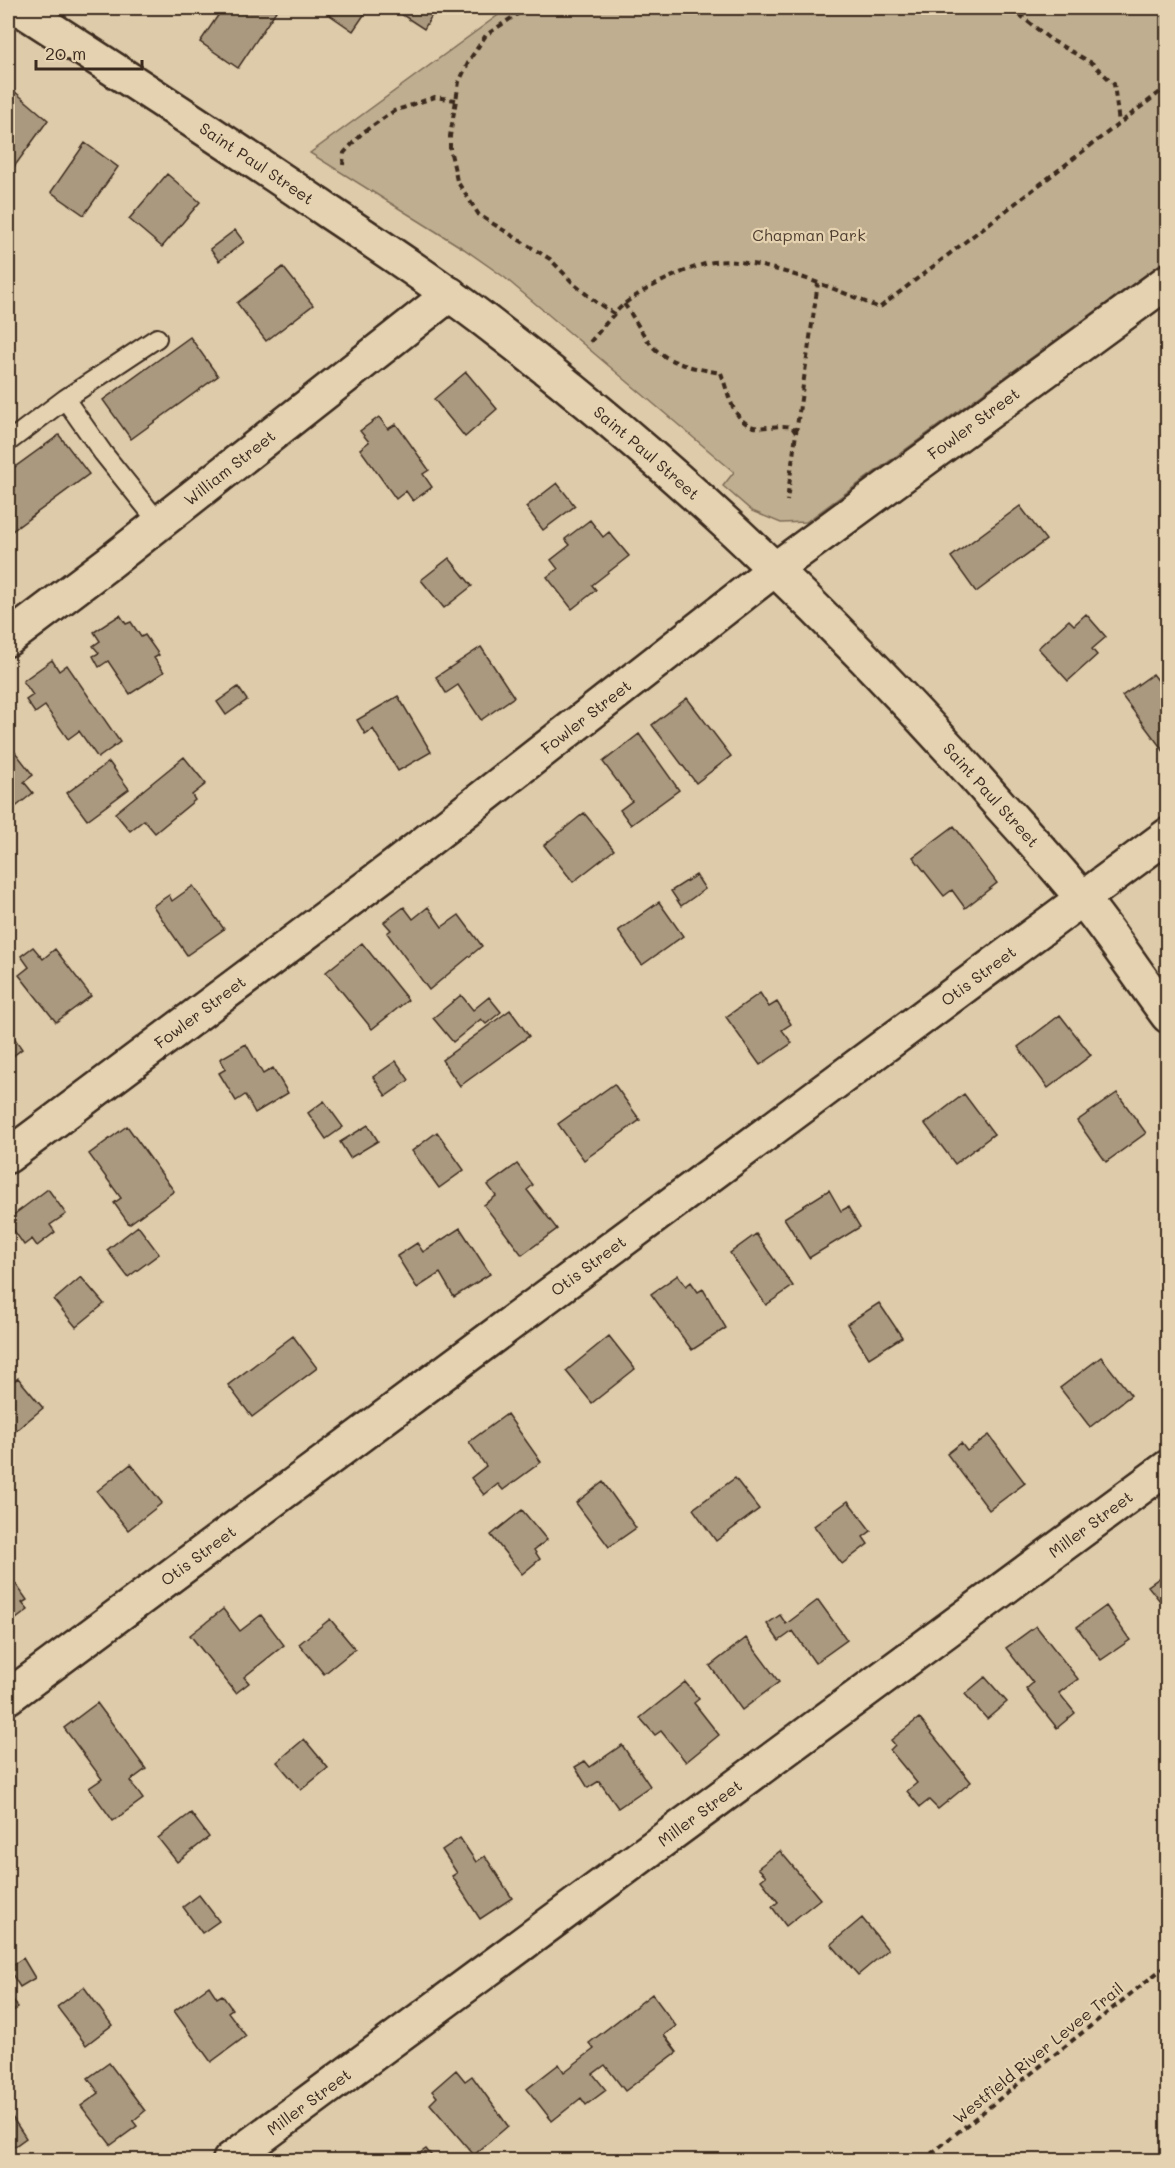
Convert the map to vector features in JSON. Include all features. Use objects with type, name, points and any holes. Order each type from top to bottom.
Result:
[{"type":"street","name":"Saint Paul Street","points":[[19,8],[285,181],[450,294],[507,337],[690,490],[775,569],[921,717],[1082,898],[1167,1016]]},
{"type":"street","name":"Fowler Street","points":[[8,1156],[395,866],[775,569],[1167,281]]},
{"type":"street","name":"William Street","points":[[8,639],[450,294]]},
{"type":"street","name":"Otis Street","points":[[8,1697],[1167,835]]},
{"type":"street","name":"Miller Street","points":[[230,2160],[1167,1467]]},
{"type":"lane","points":[[8,442],[65,399],[157,338]]},
{"type":"lane","points":[[65,399],[103,453],[159,523]]},
{"type":"path","points":[[530,8],[486,35],[470,59],[459,82],[450,149],[457,181],[479,215],[550,259],[582,291],[615,314]]},
{"type":"path","points":[[1011,8],[1051,40],[1092,63],[1114,84],[1119,123]]},
{"type":"path","points":[[590,342],[624,304],[689,269],[714,262],[744,264],[818,283],[879,308],[1167,87]]},
{"type":"path","points":[[343,165],[344,153],[362,133],[394,111],[435,98],[456,100]]},
{"type":"path","points":[[787,501],[818,283]]},
{"type":"path","points":[[624,304],[655,349],[677,362],[721,373],[730,403],[740,417],[754,427],[785,426],[792,427],[796,433]]},
{"type":"path","name":"Westfield River Levee Trail","points":[[923,2160],[1167,1965]]},
{"type":"green space","name":"Chapman Park","points":[[508,8],[1167,8],[1167,259],[806,522],[781,523],[752,511],[723,486],[734,472],[504,277],[464,249],[310,153]]},
{"type":"building","points":[[223,8],[278,8],[238,68],[200,42]]},
{"type":"building","points":[[322,8],[366,8],[368,9],[353,31]]},
{"type":"building","points":[[405,8],[420,8],[432,15],[424,29],[401,14]]},
{"type":"building","points":[[14,91],[48,120],[14,167],[8,162],[8,100]]},
{"type":"building","points":[[85,143],[118,167],[84,215],[51,192]]},
{"type":"building","points":[[167,174],[200,202],[162,247],[129,219]]},
{"type":"building","points":[[235,230],[244,242],[219,261],[210,249]]},
{"type":"building","points":[[283,267],[313,305],[266,341],[237,303]]},
{"type":"building","points":[[190,337],[218,376],[131,439],[103,400]]},
{"type":"building","points":[[466,372],[497,409],[465,437],[434,399]]},
{"type":"building","points":[[379,417],[388,429],[396,424],[429,470],[423,474],[432,487],[413,501],[406,491],[396,499],[360,449],[369,442],[360,431]]},
{"type":"building","points":[[59,435],[89,474],[8,534],[8,472]]},
{"type":"building","points":[[557,483],[575,506],[543,530],[526,507]]},
{"type":"building","points":[[1020,506],[1046,540],[976,592],[951,557]]},
{"type":"building","points":[[590,520],[603,537],[609,532],[629,556],[592,585],[596,590],[572,609],[547,577],[558,569],[551,560],[570,545],[565,539]]},
{"type":"building","points":[[449,558],[472,586],[444,608],[421,580]]},
{"type":"building","points":[[1086,614],[1106,637],[1092,649],[1097,655],[1068,681],[1038,648],[1069,620],[1074,625]]},
{"type":"building","points":[[120,615],[126,624],[131,622],[141,637],[145,635],[159,655],[154,658],[164,672],[130,694],[108,661],[99,667],[93,656],[99,653],[93,646],[100,641],[94,632]]},
{"type":"building","points":[[481,647],[514,697],[481,720],[458,685],[446,693],[436,677]]},
{"type":"building","points":[[52,660],[59,671],[67,665],[120,742],[98,758],[79,731],[68,739],[45,706],[35,713],[26,700],[33,695],[23,681]]},
{"type":"building","points":[[1153,674],[1168,693],[1168,757],[1122,696]]},
{"type":"building","points":[[238,687],[247,700],[226,715],[217,702]]},
{"type":"building","points":[[398,696],[431,752],[398,771],[373,729],[365,734],[357,720]]},
{"type":"building","points":[[687,698],[731,756],[696,783],[652,725]]},
{"type":"building","points":[[639,734],[679,790],[631,825],[620,810],[632,801],[603,762]]},
{"type":"building","points":[[8,743],[33,775],[24,782],[33,793],[8,813]]},
{"type":"building","points":[[184,757],[206,784],[192,795],[195,800],[155,833],[144,820],[130,831],[115,813]]},
{"type":"building","points":[[109,762],[129,789],[87,820],[67,793]]},
{"type":"building","points":[[584,813],[614,850],[573,882],[544,845]]},
{"type":"building","points":[[954,826],[997,883],[965,908],[952,890],[944,896],[913,857]]},
{"type":"building","points":[[696,875],[705,889],[681,906],[671,891]]},
{"type":"building","points":[[193,886],[224,929],[187,955],[153,906],[169,895],[172,901]]},
{"type":"building","points":[[659,902],[683,936],[642,965],[618,931]]},
{"type":"building","points":[[404,907],[413,919],[428,907],[442,927],[459,915],[482,946],[429,990],[387,933],[391,930],[384,922]]},
{"type":"building","points":[[362,943],[408,1000],[372,1029],[326,972]]},
{"type":"building","points":[[33,947],[43,959],[55,949],[91,996],[56,1022],[19,975],[29,967],[21,956]]},
{"type":"building","points":[[760,993],[769,1007],[777,1002],[791,1024],[782,1030],[792,1043],[760,1065],[726,1017]]},
{"type":"building","points":[[461,995],[473,1010],[489,997],[501,1012],[486,1024],[481,1019],[453,1042],[433,1018]]},
{"type":"building","points":[[510,1010],[529,1036],[460,1086],[442,1060]]},
{"type":"building","points":[[1060,1015],[1091,1055],[1048,1088],[1018,1047]]},
{"type":"building","points":[[8,1029],[22,1049],[8,1060]]},
{"type":"building","points":[[246,1044],[263,1074],[273,1068],[288,1093],[255,1113],[245,1095],[236,1101],[219,1073],[226,1069],[220,1059]]},
{"type":"building","points":[[396,1061],[409,1080],[386,1096],[373,1077]]},
{"type":"building","points":[[614,1084],[640,1120],[584,1160],[558,1124]]},
{"type":"building","points":[[1117,1093],[1146,1133],[1106,1162],[1077,1121]]},
{"type":"building","points":[[964,1094],[994,1134],[955,1164],[925,1124]]},
{"type":"building","points":[[324,1101],[343,1127],[326,1139],[308,1113]]},
{"type":"building","points":[[368,1125],[378,1141],[350,1158],[340,1142]]},
{"type":"building","points":[[127,1126],[174,1191],[129,1224],[114,1203],[121,1198],[89,1154]]},
{"type":"building","points":[[437,1132],[464,1170],[439,1188],[412,1151]]},
{"type":"building","points":[[517,1164],[533,1185],[527,1190],[557,1229],[522,1255],[484,1205],[496,1196],[488,1185]]},
{"type":"building","points":[[48,1189],[66,1214],[50,1225],[55,1232],[37,1246],[32,1239],[24,1245],[8,1219]]},
{"type":"building","points":[[829,1190],[841,1211],[848,1207],[860,1227],[809,1258],[784,1218]]},
{"type":"building","points":[[138,1226],[159,1254],[128,1277],[107,1250]]},
{"type":"building","points":[[460,1228],[490,1274],[454,1297],[440,1273],[417,1288],[397,1256],[417,1243],[423,1252]]},
{"type":"building","points":[[756,1234],[793,1286],[766,1305],[730,1253]]},
{"type":"building","points":[[678,1275],[686,1286],[691,1282],[698,1292],[703,1289],[726,1328],[692,1350],[651,1294]]},
{"type":"building","points":[[81,1277],[104,1304],[76,1327],[54,1300]]},
{"type":"building","points":[[879,1303],[902,1337],[869,1358],[847,1324]]},
{"type":"building","points":[[293,1336],[317,1368],[252,1417],[228,1385]]},
{"type":"building","points":[[609,1336],[635,1369],[592,1403],[566,1371]]},
{"type":"building","points":[[1101,1357],[1131,1395],[1090,1427],[1060,1388]]},
{"type":"building","points":[[18,1378],[43,1408],[13,1433],[8,1425],[8,1386]]},
{"type":"building","points":[[507,1414],[541,1462],[503,1490],[498,1484],[484,1495],[471,1478],[486,1466],[469,1442]]},
{"type":"building","points":[[989,1435],[1025,1483],[989,1510],[947,1454],[961,1443],[967,1451]]},
{"type":"building","points":[[131,1464],[162,1503],[128,1530],[97,1491]]},
{"type":"building","points":[[735,1478],[759,1509],[716,1541],[693,1509]]},
{"type":"building","points":[[603,1482],[636,1528],[609,1547],[576,1503]]},
{"type":"building","points":[[848,1501],[871,1531],[863,1537],[868,1544],[842,1564],[814,1526]]},
{"type":"building","points":[[522,1510],[547,1540],[534,1550],[540,1559],[522,1574],[491,1535]]},
{"type":"building","points":[[1168,1572],[1168,1611],[1148,1586]]},
{"type":"building","points":[[8,1573],[27,1600],[22,1603],[28,1610],[8,1625]]},
{"type":"building","points":[[818,1600],[847,1640],[815,1663],[793,1631],[779,1641],[767,1624],[780,1615],[786,1624]]},
{"type":"building","points":[[1106,1606],[1130,1640],[1101,1660],[1077,1627]]},
{"type":"building","points":[[223,1609],[240,1631],[261,1615],[284,1645],[244,1677],[249,1683],[236,1693],[190,1635]]},
{"type":"building","points":[[330,1619],[355,1649],[324,1674],[299,1644]]},
{"type":"building","points":[[1036,1626],[1078,1679],[1059,1693],[1075,1713],[1057,1728],[1026,1689],[1033,1683],[1006,1648]]},
{"type":"building","points":[[746,1638],[779,1682],[742,1710],[710,1666]]},
{"type":"building","points":[[985,1677],[1007,1702],[987,1719],[965,1694]]},
{"type":"building","points":[[685,1682],[699,1699],[694,1703],[719,1735],[686,1762],[661,1731],[655,1735],[640,1718]]},
{"type":"building","points":[[97,1703],[146,1769],[130,1781],[143,1799],[113,1821],[89,1788],[102,1779],[64,1728]]},
{"type":"building","points":[[919,1718],[971,1782],[938,1809],[929,1800],[920,1807],[907,1791],[917,1783],[890,1750],[895,1745],[891,1740]]},
{"type":"building","points":[[304,1739],[328,1768],[301,1790],[277,1762]]},
{"type":"building","points":[[622,1745],[650,1786],[618,1808],[599,1781],[588,1788],[575,1767],[585,1761],[590,1767]]},
{"type":"building","points":[[191,1813],[209,1837],[177,1862],[158,1838]]},
{"type":"building","points":[[460,1838],[476,1862],[485,1856],[512,1898],[480,1919],[452,1876],[457,1873],[442,1850]]},
{"type":"building","points":[[780,1851],[820,1899],[786,1926],[772,1907],[778,1902],[761,1880],[766,1876],[758,1868]]},
{"type":"building","points":[[199,1895],[219,1921],[202,1933],[183,1907]]},
{"type":"building","points":[[862,1918],[888,1950],[858,1975],[831,1944]]},
{"type":"building","points":[[23,1958],[35,1978],[20,1987],[8,1968]]},
{"type":"building","points":[[209,1986],[217,1998],[222,1995],[232,2009],[228,2012],[246,2036],[211,2062],[174,2011]]},
{"type":"building","points":[[84,1987],[112,2025],[86,2045],[57,2007]]},
{"type":"building","points":[[8,1991],[18,2008],[8,2014]]},
{"type":"building","points":[[652,1994],[676,2026],[664,2035],[677,2052],[625,2091],[605,2065],[593,2074],[606,2090],[586,2105],[581,2098],[552,2121],[527,2089],[559,2064],[564,2072],[594,2049],[589,2043]]},
{"type":"building","points":[[109,2063],[145,2111],[133,2121],[137,2126],[111,2145],[81,2106],[99,2093],[88,2078]]},
{"type":"building","points":[[456,2070],[465,2081],[472,2076],[508,2126],[474,2155],[430,2104],[437,2097],[432,2091]]},
{"type":"building","points":[[8,2111],[26,2138],[8,2151]]},
{"type":"building","points":[[426,2149],[435,2160],[410,2160]]}]
